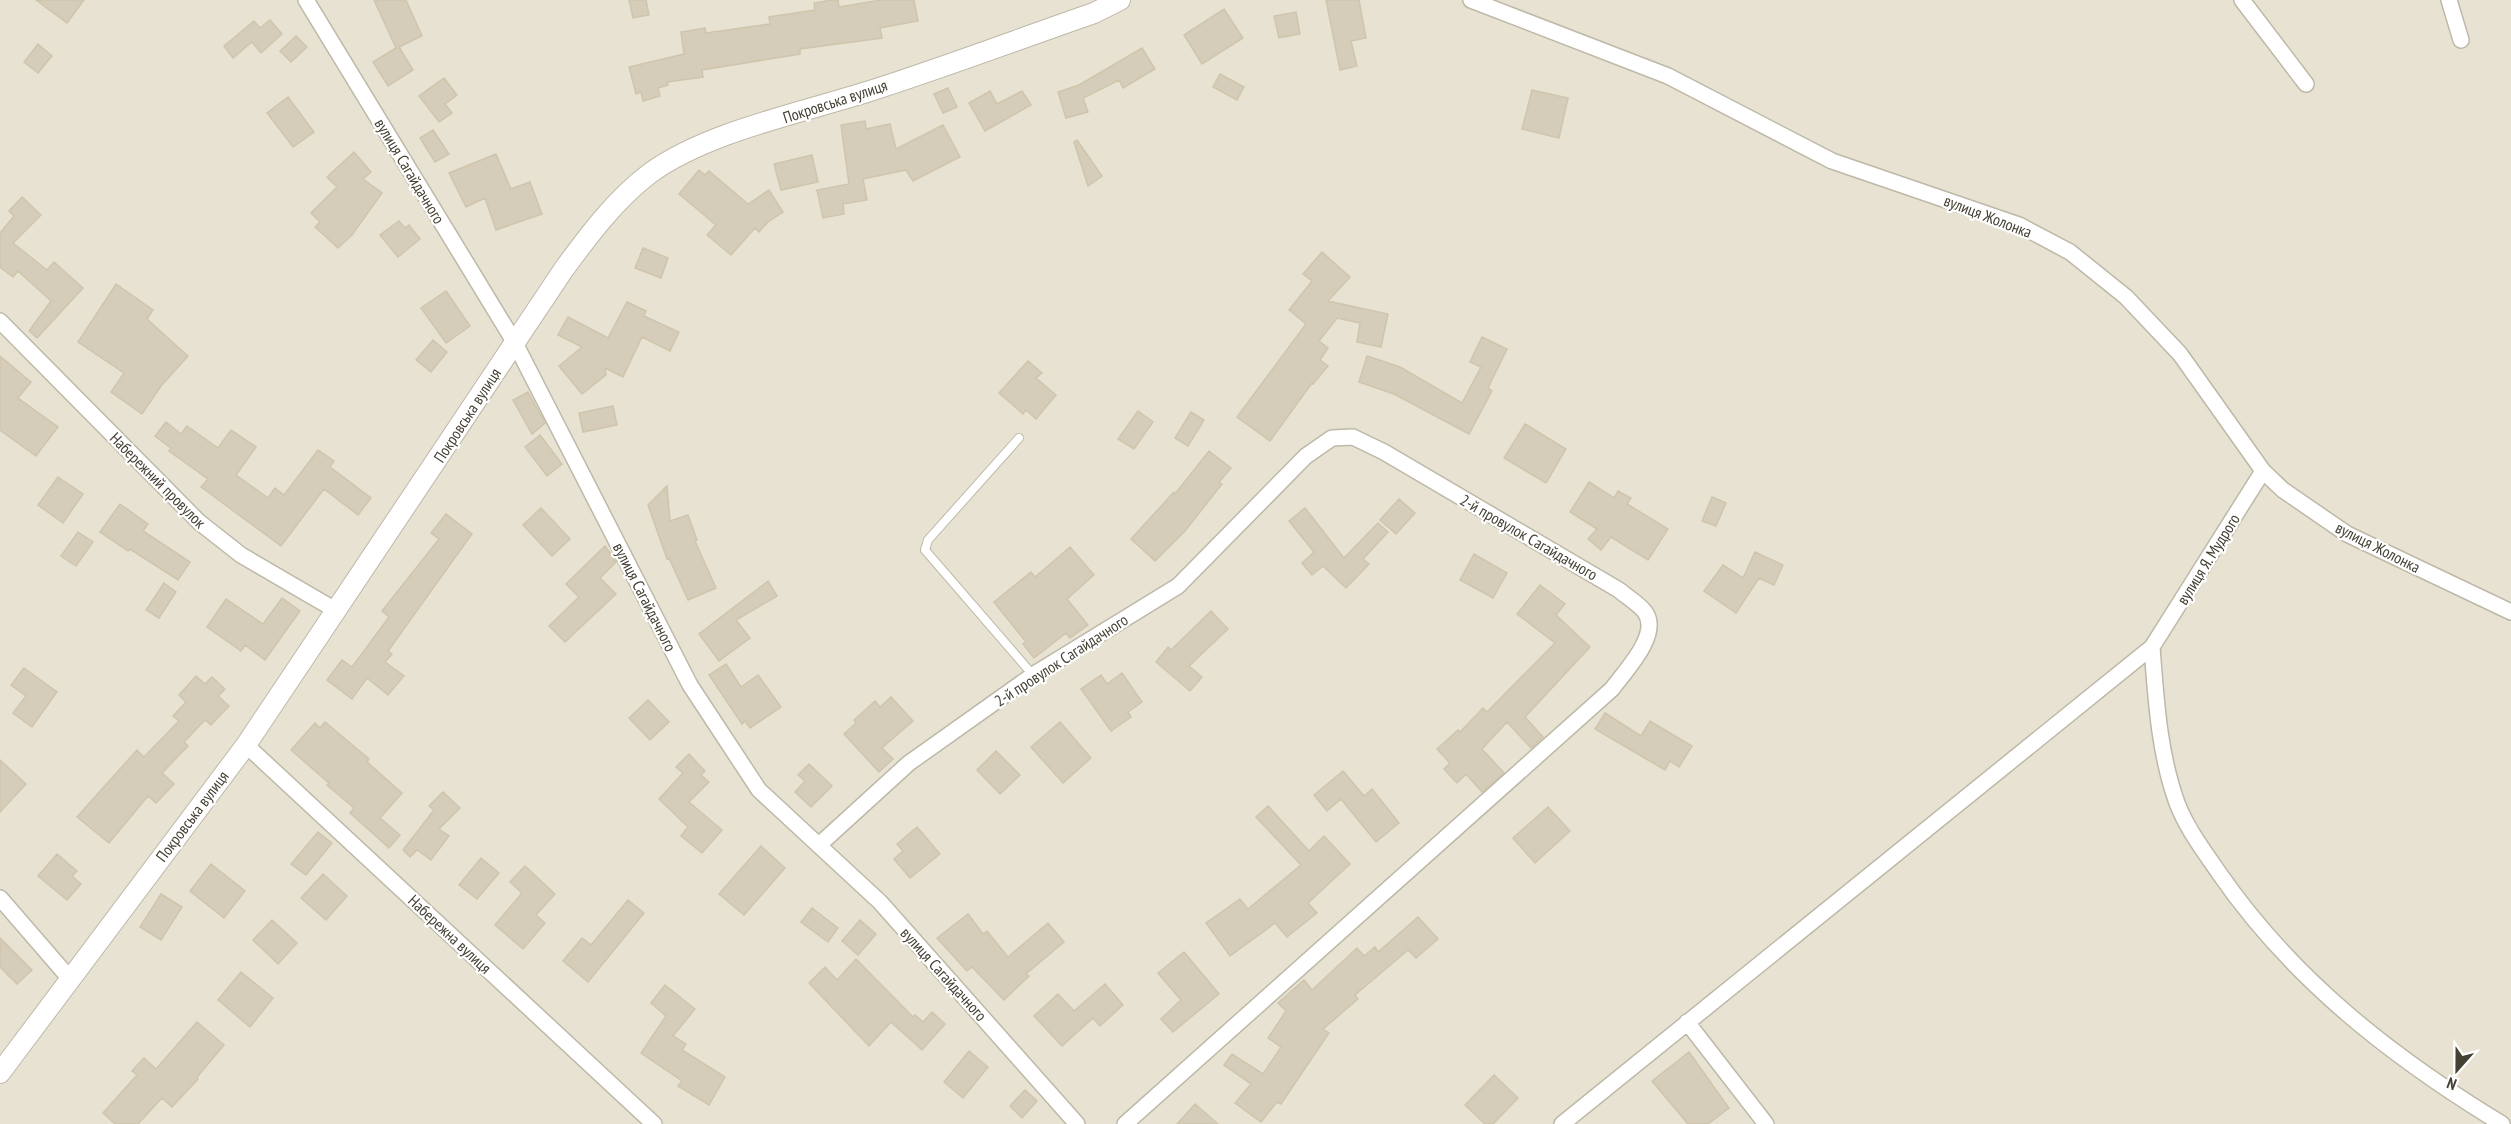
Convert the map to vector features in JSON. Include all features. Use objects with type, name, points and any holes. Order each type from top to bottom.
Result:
[{"type":"street","name":"вулиця Сагайдачного","points":[[306,0],[515,343],[690,685],[759,790],[880,903],[1077,1124]]},
{"type":"street","name":"Покровська вулиця","points":[[0,1073],[246,745],[338,611],[564,269],[607,213],[648,175],[670,161],[719,138],[873,90],[1094,13],[1120,0]]},
{"type":"street","name":"вулиця Жолонка","points":[[1471,0],[1668,76],[1832,161],[2019,225],[2070,252],[2126,297],[2180,354],[2263,471],[2283,489],[2347,534],[2511,612]]},
{"type":"street","points":[[2242,0],[2306,84]]},
{"type":"street","points":[[2450,0],[2461,40]]},
{"type":"street","name":"Набережний провулок","points":[[0,321],[199,522],[241,555],[338,611]]},
{"type":"street","name":"2-й провулок Сагайдачного","points":[[819,845],[909,763],[1033,675],[1178,586],[1306,456],[1332,438],[1353,437],[1384,452],[1619,590],[1644,610],[1650,622],[1650,635],[1612,689],[1125,1124]]},
{"type":"street","name":"вулиця Я. Мудрого","points":[[1562,1124],[2152,647],[2263,471]]},
{"type":"street","points":[[2152,647],[2161,739],[2178,805],[2193,836],[2240,904],[2290,962],[2331,1000],[2403,1057],[2502,1124]]},
{"type":"street","name":"Набережна вулиця","points":[[246,745],[654,1124]]},
{"type":"street","points":[[0,898],[70,980]]},
{"type":"street","points":[[1686,1022],[1766,1124]]},
{"type":"lane","points":[[1019,438],[928,540],[925,550],[1033,675]]},
{"type":"shaded area","points":[[0,0],[2511,0],[2511,1124],[0,1124]]},
{"type":"building","points":[[36,0],[84,0],[67,23]]},
{"type":"building","points":[[374,0],[406,0],[422,36],[399,47],[413,70],[388,86],[373,62],[396,48]]},
{"type":"building","points":[[629,0],[646,0],[649,15],[633,18]]},
{"type":"building","points":[[838,0],[839,7],[881,0],[914,0],[918,21],[880,28],[882,38],[800,49],[800,54],[702,70],[703,77],[667,82],[668,85],[658,88],[660,96],[643,101],[641,92],[636,94],[629,67],[684,54],[681,32],[705,28],[706,33],[770,24],[769,17],[815,10],[814,3]]},
{"type":"building","points":[[1326,0],[1359,0],[1366,38],[1351,41],[1357,66],[1340,70]]},
{"type":"building","points":[[1224,9],[1243,38],[1202,64],[1184,35]]},
{"type":"building","points":[[1296,12],[1300,34],[1279,38],[1274,16]]},
{"type":"building","points":[[270,20],[282,34],[261,53],[252,42],[233,58],[224,46],[254,21],[260,28]]},
{"type":"building","points":[[296,36],[307,47],[291,62],[280,51]]},
{"type":"building","points":[[38,44],[52,56],[38,73],[24,62]]},
{"type":"building","points":[[1142,48],[1155,69],[1123,88],[1119,80],[1083,98],[1088,112],[1066,118],[1058,92],[1079,85]]},
{"type":"building","points":[[1220,74],[1244,87],[1237,100],[1213,87]]},
{"type":"building","points":[[444,78],[457,95],[445,104],[452,113],[439,122],[419,96]]},
{"type":"building","points":[[948,88],[957,107],[943,113],[934,94]]},
{"type":"building","points":[[1532,90],[1568,98],[1559,138],[1522,129]]},
{"type":"building","points":[[990,91],[997,104],[1022,91],[1031,105],[985,131],[969,103]]},
{"type":"building","points":[[288,97],[314,132],[293,147],[267,113]]},
{"type":"building","points":[[865,121],[866,129],[890,124],[896,149],[943,125],[960,157],[913,181],[906,170],[863,179],[867,200],[843,204],[844,214],[823,218],[817,190],[849,184],[841,125]]},
{"type":"building","points":[[433,130],[449,154],[435,162],[420,138]]},
{"type":"building","points":[[1077,140],[1102,176],[1088,186],[1074,142]]},
{"type":"building","points":[[354,152],[371,172],[363,179],[382,193],[352,235],[338,248],[315,227],[320,222],[311,213],[337,187],[327,177]]},
{"type":"building","points":[[496,154],[511,189],[530,182],[542,214],[496,230],[485,198],[466,207],[449,173]]},
{"type":"building","points":[[812,155],[818,182],[781,190],[774,164]]},
{"type":"building","points":[[699,170],[705,175],[709,171],[748,204],[769,190],[783,212],[768,222],[759,232],[755,228],[731,255],[707,235],[716,225],[679,194]]},
{"type":"building","points":[[22,197],[41,215],[13,243],[47,270],[54,262],[83,288],[37,338],[29,331],[51,301],[18,271],[13,277],[0,267],[0,233],[14,216],[9,211]]},
{"type":"building","points":[[399,221],[405,228],[409,225],[420,239],[398,257],[380,235]]},
{"type":"building","points":[[643,248],[668,258],[661,278],[635,268]]},
{"type":"building","points":[[1322,252],[1350,277],[1328,301],[1388,314],[1381,347],[1357,342],[1360,323],[1337,318],[1319,341],[1328,348],[1320,360],[1328,366],[1312,383],[1270,441],[1237,417],[1306,324],[1289,310],[1312,281],[1303,274]]},
{"type":"building","points":[[116,284],[153,310],[147,319],[188,356],[161,386],[142,414],[111,392],[124,373],[78,342]]},
{"type":"building","points":[[446,291],[470,326],[446,343],[421,308]]},
{"type":"building","points":[[627,302],[646,311],[644,316],[679,332],[670,351],[642,337],[623,377],[605,368],[606,375],[582,394],[559,366],[582,347],[558,335],[568,317],[608,338]]},
{"type":"building","points":[[1482,337],[1507,349],[1488,388],[1492,391],[1469,434],[1394,394],[1359,382],[1367,356],[1400,367],[1462,403],[1481,367],[1470,362]]},
{"type":"building","points":[[433,340],[447,352],[431,372],[416,360]]},
{"type":"building","points":[[0,356],[31,382],[18,398],[58,427],[36,456],[0,430]]},
{"type":"building","points":[[1028,361],[1042,373],[1036,378],[1056,395],[1036,419],[1026,410],[1023,414],[999,393]]},
{"type":"building","points":[[528,392],[545,423],[532,434],[513,400]]},
{"type":"building","points":[[613,406],[617,425],[583,432],[579,413]]},
{"type":"building","points":[[1138,411],[1153,422],[1134,449],[1118,439]]},
{"type":"building","points":[[1191,412],[1204,420],[1188,446],[1175,438]]},
{"type":"building","points":[[166,422],[181,434],[187,426],[218,448],[231,430],[256,447],[236,475],[268,498],[275,488],[284,495],[318,450],[334,461],[330,467],[371,498],[358,515],[324,489],[281,546],[201,487],[208,479],[169,451],[171,448],[155,436]]},
{"type":"building","points":[[1525,424],[1566,449],[1546,483],[1504,458]]},
{"type":"building","points":[[540,435],[562,464],[547,476],[525,447]]},
{"type":"building","points":[[1209,451],[1231,468],[1219,482],[1222,484],[1185,531],[1155,561],[1131,539],[1174,492],[1175,494]]},
{"type":"building","points":[[58,477],[83,494],[63,523],[38,505]]},
{"type":"building","points":[[1589,482],[1614,498],[1618,491],[1631,498],[1627,504],[1668,529],[1648,560],[1611,537],[1601,550],[1588,539],[1597,529],[1570,512]]},
{"type":"building","points":[[667,486],[670,521],[688,515],[697,540],[695,541],[716,588],[688,600],[669,558],[667,559],[648,505]]},
{"type":"building","points":[[1712,497],[1726,503],[1716,526],[1702,521]]},
{"type":"building","points":[[1399,499],[1415,513],[1396,534],[1380,520]]},
{"type":"building","points":[[120,504],[148,524],[143,531],[190,562],[178,580],[100,532]]},
{"type":"building","points":[[541,508],[570,539],[552,556],[523,525]]},
{"type":"building","points":[[1305,508],[1344,558],[1378,523],[1388,532],[1363,559],[1369,564],[1346,588],[1323,566],[1312,575],[1302,563],[1314,552],[1289,521]]},
{"type":"building","points":[[446,514],[472,534],[388,651],[392,654],[385,662],[404,676],[388,695],[367,678],[352,699],[327,680],[342,660],[352,667],[389,617],[382,611],[439,539],[431,533]]},
{"type":"building","points":[[78,532],[93,542],[76,566],[61,556]]},
{"type":"building","points":[[605,546],[616,562],[600,578],[616,594],[565,642],[549,626],[579,597],[566,584]]},
{"type":"building","points":[[1070,547],[1094,575],[1067,599],[1088,625],[1070,638],[1066,633],[1034,658],[1023,644],[1026,642],[994,602],[1031,572],[1035,577]]},
{"type":"building","points":[[1755,552],[1783,565],[1774,585],[1759,578],[1736,613],[1704,591],[1723,565],[1743,578]]},
{"type":"building","points":[[1474,554],[1507,573],[1493,598],[1460,580]]},
{"type":"building","points":[[768,581],[777,596],[736,620],[750,638],[719,661],[699,634]]},
{"type":"building","points":[[164,583],[176,592],[159,618],[146,610]]},
{"type":"building","points":[[1540,585],[1565,604],[1556,615],[1590,647],[1525,717],[1543,737],[1531,748],[1507,722],[1482,749],[1504,773],[1482,792],[1466,774],[1457,783],[1444,769],[1450,763],[1437,749],[1458,730],[1460,732],[1483,708],[1487,712],[1555,643],[1517,614]]},
{"type":"building","points":[[282,598],[300,611],[265,660],[245,645],[241,651],[207,627],[226,599],[263,624]]},
{"type":"building","points":[[1211,611],[1228,629],[1189,666],[1202,677],[1190,691],[1156,662],[1168,647],[1171,650]]},
{"type":"building","points":[[726,664],[741,687],[758,675],[781,707],[750,728],[745,721],[742,724],[709,675]]},
{"type":"building","points":[[24,668],[57,692],[32,727],[13,713],[26,696],[11,685]]},
{"type":"building","points":[[1122,673],[1142,702],[1128,712],[1131,717],[1111,731],[1081,689],[1101,675],[1107,684]]},
{"type":"building","points":[[196,676],[205,684],[212,677],[225,689],[218,696],[229,706],[211,725],[205,720],[184,742],[188,746],[162,773],[174,784],[156,803],[148,796],[109,843],[77,817],[137,750],[144,757],[179,721],[173,716],[186,702],[179,695]]},
{"type":"building","points":[[891,697],[913,721],[882,748],[893,759],[879,772],[844,734],[856,723],[854,720],[875,701],[880,707]]},
{"type":"building","points":[[648,700],[669,722],[650,740],[629,718]]},
{"type":"building","points":[[1605,713],[1641,736],[1650,721],[1692,746],[1679,767],[1670,761],[1665,770],[1595,729]]},
{"type":"building","points":[[325,722],[369,759],[367,762],[402,793],[380,818],[400,835],[389,848],[350,813],[354,808],[327,785],[329,783],[291,750],[315,723],[320,728]]},
{"type":"building","points":[[1060,722],[1091,758],[1063,783],[1031,747]]},
{"type":"building","points":[[996,751],[1020,775],[1000,794],[977,770]]},
{"type":"building","points":[[689,754],[705,771],[701,775],[709,782],[689,802],[722,830],[702,853],[681,836],[688,827],[659,799],[683,773],[676,767]]},
{"type":"building","points":[[0,760],[26,784],[0,812]]},
{"type":"building","points":[[809,764],[832,786],[811,807],[795,792],[805,781],[798,775]]},
{"type":"building","points":[[1343,771],[1364,796],[1372,789],[1399,823],[1376,842],[1341,799],[1327,811],[1314,795]]},
{"type":"building","points":[[443,792],[460,808],[439,829],[449,836],[431,860],[417,850],[410,857],[403,850],[434,810],[429,806]]},
{"type":"building","points":[[1268,806],[1309,851],[1324,836],[1350,864],[1308,903],[1317,913],[1287,937],[1275,923],[1230,956],[1206,923],[1240,899],[1248,909],[1301,865],[1256,817]]},
{"type":"building","points":[[1548,807],[1570,831],[1535,863],[1513,838]]},
{"type":"building","points":[[917,827],[940,854],[910,878],[894,859],[903,851],[897,844]]},
{"type":"building","points":[[318,832],[332,843],[306,875],[291,864]]},
{"type":"building","points":[[761,846],[785,868],[744,915],[719,894]]},
{"type":"building","points":[[57,854],[77,871],[72,876],[81,884],[67,900],[38,876]]},
{"type":"building","points":[[481,858],[499,873],[477,899],[459,885]]},
{"type":"building","points":[[211,864],[245,891],[224,918],[190,891]]},
{"type":"building","points":[[525,866],[555,894],[536,915],[545,923],[523,949],[495,925],[522,893],[510,882]]},
{"type":"building","points":[[323,874],[347,896],[326,920],[301,898]]},
{"type":"building","points":[[161,894],[182,907],[161,940],[140,927]]},
{"type":"building","points":[[628,900],[644,913],[588,982],[563,961],[582,938],[591,945]]},
{"type":"building","points":[[812,908],[838,928],[828,942],[801,922]]},
{"type":"building","points":[[968,914],[983,934],[987,931],[1008,957],[1048,923],[1064,942],[1026,974],[1029,976],[1004,1000],[972,967],[967,971],[937,938]]},
{"type":"building","points":[[1418,917],[1438,939],[1416,958],[1408,950],[1355,995],[1358,999],[1323,1029],[1329,1033],[1281,1104],[1277,1102],[1261,1122],[1235,1103],[1251,1084],[1224,1065],[1232,1054],[1263,1074],[1281,1047],[1268,1038],[1286,1011],[1278,1003],[1304,980],[1312,990],[1357,948],[1364,956],[1375,947],[1378,952]]},
{"type":"building","points":[[272,920],[297,943],[278,964],[253,940]]},
{"type":"building","points":[[860,920],[876,934],[858,955],[842,941]]},
{"type":"building","points":[[0,938],[32,970],[17,984],[0,967]]},
{"type":"building","points":[[1184,952],[1219,994],[1173,1032],[1161,1019],[1181,1000],[1158,973]]},
{"type":"building","points":[[856,959],[913,1017],[915,1015],[923,1022],[932,1012],[945,1024],[922,1050],[891,1022],[869,1046],[809,983],[825,967],[837,980]]},
{"type":"building","points":[[241,972],[273,998],[250,1027],[218,1000]]},
{"type":"building","points":[[1105,984],[1123,1005],[1100,1026],[1093,1018],[1062,1046],[1034,1016],[1058,994],[1074,1011]]},
{"type":"building","points":[[665,985],[695,1009],[673,1036],[686,1044],[682,1050],[725,1077],[709,1105],[678,1086],[682,1081],[641,1053],[666,1016],[651,1003]]},
{"type":"building","points":[[197,1022],[224,1045],[197,1077],[198,1079],[172,1107],[162,1098],[138,1124],[115,1124],[103,1113],[137,1075],[132,1071],[144,1058],[156,1069]]},
{"type":"building","points":[[969,1051],[988,1067],[963,1098],[944,1082]]},
{"type":"building","points":[[1689,1052],[1729,1108],[1708,1124],[1688,1124],[1652,1081]]},
{"type":"building","points":[[1494,1075],[1518,1098],[1493,1124],[1485,1124],[1465,1105]]},
{"type":"building","points":[[1025,1090],[1037,1101],[1022,1118],[1010,1106]]},
{"type":"building","points":[[1195,1104],[1218,1124],[1177,1124]]}]
